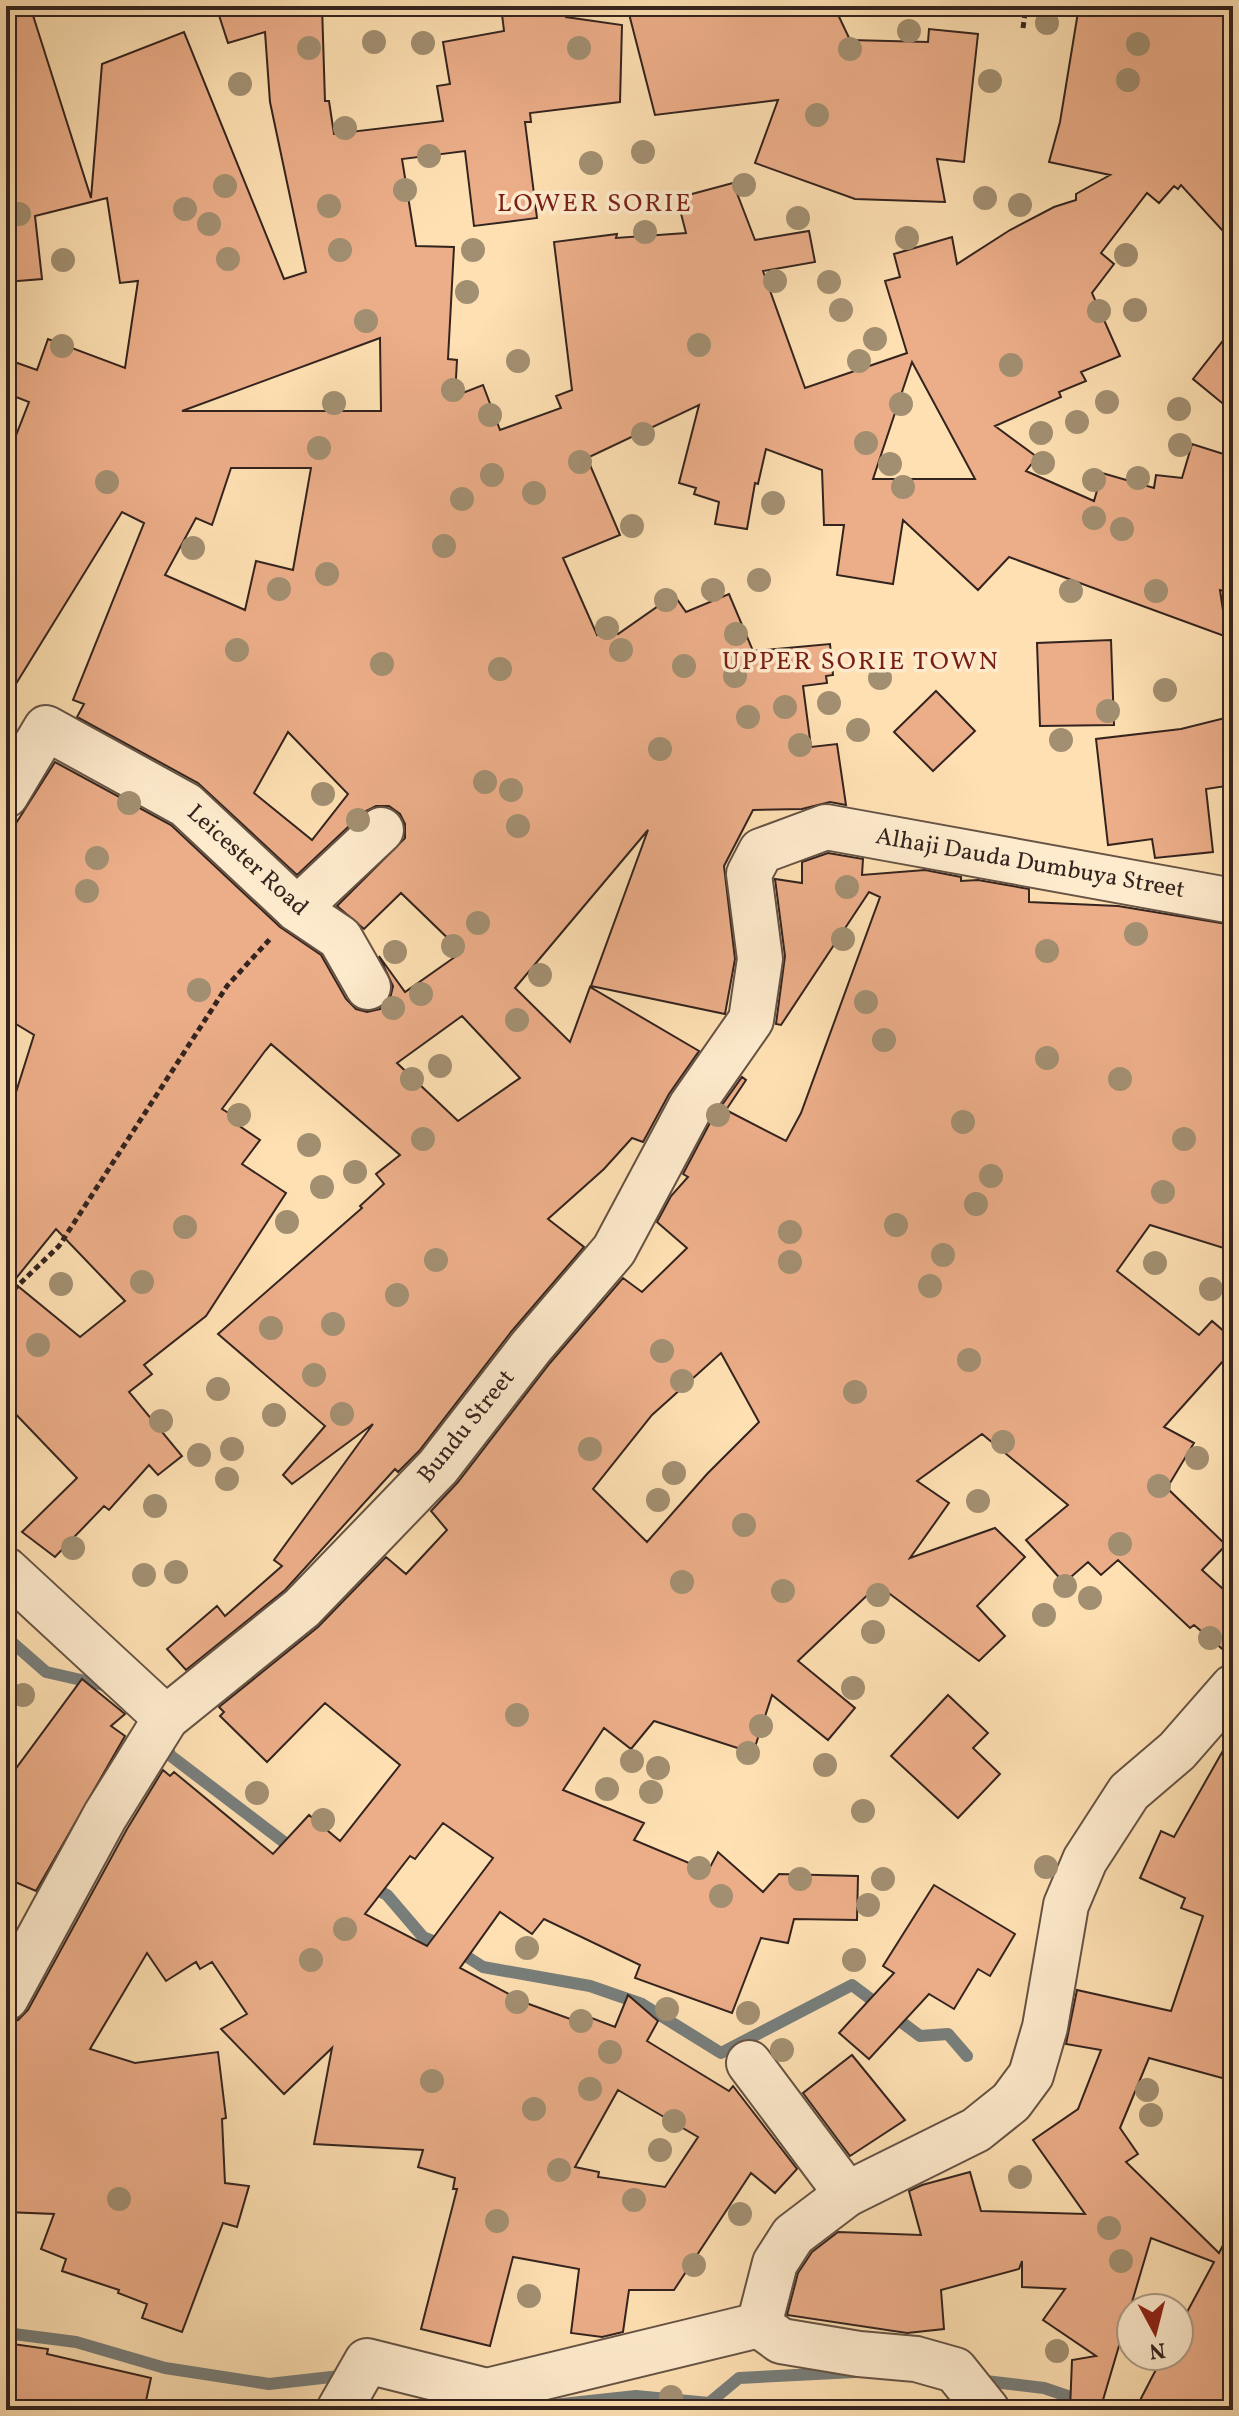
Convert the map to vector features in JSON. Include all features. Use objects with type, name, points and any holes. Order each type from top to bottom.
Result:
[{"type":"street","name":"Leicester Road","points":[[6,795],[46,728],[186,805],[297,909],[340,938],[368,987]]},
{"type":"street","name":"Alhaji Dauda Dumbuya Street","points":[[826,827],[1233,901]]},
{"type":"street","name":"Bundu Street","points":[[6,1998],[105,1816],[166,1718],[302,1608],[427,1478],[531,1347],[614,1250],[691,1106],[751,1020],[760,959],[749,874],[761,851],[826,827]]},
{"type":"street","points":[[297,909],[381,830]]},
{"type":"street","points":[[6,1570],[166,1718]]},
{"type":"street","points":[[759,2325],[775,2263],[793,2235],[847,2194],[976,2130],[1011,2102],[1031,2075],[1045,2027],[1066,1905],[1085,1860],[1129,1792],[1177,1751],[1233,1687]]},
{"type":"street","points":[[749,2063],[847,2194]]},
{"type":"street","points":[[339,2410],[367,2361],[487,2391],[759,2325],[781,2341],[859,2354],[916,2359],[955,2370],[987,2410]]},
{"type":"path","points":[[1023,28],[1026,6]]},
{"type":"path","points":[[6,1297],[59,1246],[227,986],[297,909]]},
{"type":"building","points":[[6,6],[30,6],[91,198],[102,64],[184,32],[284,279],[306,272],[270,102],[265,32],[228,43],[216,6],[322,6],[325,101],[329,101],[334,134],[443,121],[437,86],[450,84],[443,42],[504,31],[501,6],[565,6],[566,17],[622,25],[620,102],[530,113],[531,122],[525,122],[537,218],[474,226],[465,151],[402,159],[416,246],[454,247],[448,359],[457,360],[455,396],[483,385],[500,430],[561,408],[556,396],[572,390],[554,242],[617,234],[616,238],[686,233],[677,198],[733,183],[755,240],[809,231],[815,262],[763,271],[805,388],[907,353],[885,281],[900,277],[894,254],[952,237],[957,264],[1010,230],[1054,207],[1076,200],[1076,194],[1110,175],[1049,162],[1060,122],[1079,6],[1233,6],[1233,242],[1181,185],[1178,189],[1174,186],[1159,203],[1147,193],[1101,253],[1114,264],[1092,293],[1120,356],[1081,372],[1086,381],[1059,392],[1061,397],[995,426],[1037,457],[1026,471],[1094,501],[1102,473],[1154,488],[1156,475],[1182,478],[1192,444],[1233,457],[1233,593],[1220,590],[1227,637],[1009,557],[978,590],[903,520],[893,584],[837,575],[844,525],[824,525],[822,470],[766,449],[758,484],[755,483],[747,529],[715,524],[719,502],[694,494],[696,488],[679,483],[699,405],[587,458],[620,535],[563,558],[597,635],[611,624],[618,634],[674,595],[686,612],[729,594],[753,651],[830,644],[833,675],[826,676],[827,683],[803,686],[811,747],[837,744],[846,805],[830,802],[802,809],[753,810],[724,866],[735,959],[725,1014],[591,986],[648,830],[515,988],[570,1042],[590,987],[699,1051],[669,1094],[643,1142],[632,1138],[604,1169],[548,1219],[584,1247],[511,1332],[419,1451],[398,1472],[395,1469],[285,1590],[186,1670],[167,1649],[217,1606],[225,1616],[282,1566],[274,1560],[373,1424],[292,1484],[283,1475],[325,1426],[218,1334],[362,1208],[360,1206],[384,1184],[376,1174],[400,1155],[271,1044],[222,1109],[232,1115],[229,1119],[260,1140],[242,1164],[286,1193],[206,1316],[144,1365],[152,1374],[129,1392],[182,1456],[158,1475],[149,1465],[109,1510],[104,1506],[55,1557],[22,1532],[77,1478],[6,1404],[6,1124],[34,1035],[6,1018],[6,839],[55,762],[171,825],[280,927],[321,955],[346,999],[356,1009],[367,1012],[380,1009],[390,999],[393,986],[379,956],[405,992],[462,952],[401,893],[364,929],[337,906],[405,838],[405,824],[400,814],[389,806],[376,806],[364,812],[297,875],[198,783],[77,717],[84,704],[73,700],[144,523],[122,512],[6,700],[6,461],[29,402],[6,393],[6,359],[37,370],[48,339],[125,368],[138,281],[120,283],[107,198],[35,216],[42,279],[6,282]],"holes":[[[380,338],[381,411],[182,411]],[[912,362],[975,479],[873,479]],[[231,468],[311,468],[293,570],[256,561],[245,610],[165,575],[196,518],[212,525]],[[288,732],[348,794],[312,840],[254,793]],[[462,1016],[520,1078],[458,1121],[397,1063]],[[56,1229],[125,1301],[80,1337],[13,1282]]]},
{"type":"building","points":[[627,6],[834,6],[850,40],[928,42],[929,29],[978,34],[964,162],[937,159],[945,202],[855,199],[755,163],[778,100],[655,115]]},
{"type":"building","points":[[1233,328],[1233,412],[1193,379]]},
{"type":"building","points":[[1111,640],[1114,725],[1040,726],[1037,643]]},
{"type":"building","points":[[936,691],[975,731],[933,771],[894,732]]},
{"type":"building","points":[[1233,716],[1233,785],[1206,789],[1213,852],[1155,858],[1152,839],[1108,845],[1096,739],[1181,729]]},
{"type":"building","points":[[828,853],[863,859],[862,875],[925,870],[961,877],[961,881],[978,880],[1029,889],[1029,902],[1118,906],[1233,925],[1233,1251],[1150,1225],[1117,1271],[1199,1335],[1212,1321],[1233,1339],[1233,1350],[1164,1427],[1194,1443],[1167,1488],[1226,1545],[1202,1570],[1233,1598],[1233,1658],[1194,1625],[1190,1628],[1118,1560],[1101,1575],[1088,1562],[1064,1583],[1026,1540],[1068,1505],[982,1434],[917,1481],[949,1503],[910,1558],[995,1528],[1025,1557],[977,1606],[1005,1636],[979,1661],[878,1585],[798,1661],[855,1708],[828,1740],[772,1695],[753,1753],[654,1721],[631,1749],[604,1728],[563,1790],[644,1823],[634,1840],[708,1871],[718,1852],[763,1892],[779,1874],[858,1876],[857,1920],[794,1919],[788,1943],[761,1938],[732,2013],[635,1978],[640,1965],[544,1919],[532,1934],[500,1912],[460,1968],[526,2003],[573,2020],[576,2012],[615,2027],[628,1995],[658,2021],[647,2041],[729,2091],[733,2086],[797,2169],[775,2193],[751,2173],[674,2290],[629,2290],[623,2332],[602,2337],[571,2333],[579,2269],[513,2257],[490,2346],[421,2329],[457,2189],[453,2189],[455,2178],[418,2167],[423,2150],[314,2144],[332,2048],[284,2094],[221,2029],[247,2014],[212,1962],[200,1969],[196,1962],[166,1981],[147,1953],[90,2049],[135,2063],[218,2052],[226,2118],[222,2119],[225,2183],[249,2186],[237,2227],[223,2223],[182,2332],[142,2318],[147,2304],[118,2293],[119,2290],[62,2271],[66,2259],[41,2249],[54,2214],[6,2212],[16,2085],[6,2083],[6,2023],[18,2020],[28,2010],[127,1829],[163,1770],[170,1776],[174,1772],[273,1854],[309,1815],[340,1841],[400,1765],[325,1703],[267,1762],[220,1716],[224,1712],[219,1707],[318,1627],[386,1557],[406,1574],[447,1530],[431,1511],[623,1278],[642,1292],[687,1248],[657,1222],[671,1196],[688,1177],[683,1174],[712,1119],[742,1077],[746,1080],[726,1110],[786,1141],[801,1113],[880,897],[869,892],[781,1025],[776,1024],[785,956],[775,879],[802,883],[802,862]],"holes":[[[721,1353],[759,1422],[707,1474],[647,1542],[593,1489],[652,1415]],[[443,1823],[493,1858],[427,1946],[365,1914],[410,1856],[415,1859]],[[618,2090],[698,2137],[665,2187],[598,2177],[599,2172],[575,2167]]]},
{"type":"building","points":[[82,1679],[125,1714],[111,1726],[125,1736],[36,1891],[6,1878],[6,1782]]},
{"type":"building","points":[[948,1695],[988,1733],[973,1748],[1000,1774],[958,1818],[891,1756]]},
{"type":"building","points":[[1233,1733],[1233,2081],[1149,2058],[1120,2128],[1138,2154],[1126,2162],[1219,2253],[1233,2226],[1233,2410],[1135,2410],[1155,2372],[1195,2372],[1195,2297],[1214,2262],[1151,2238],[1135,2292],[1115,2292],[1115,2359],[1100,2410],[1070,2410],[1072,2360],[1096,2356],[1043,2320],[1065,2289],[1022,2287],[1022,2261],[1019,2269],[941,2290],[944,2329],[907,2333],[787,2315],[798,2273],[812,2252],[838,2232],[921,2235],[909,2191],[922,2185],[970,2172],[981,2211],[1085,2214],[1033,2140],[1078,2109],[1101,2050],[1066,2044],[1077,1990],[1171,2011],[1203,1916],[1181,1908],[1185,1898],[1140,1878],[1161,1831],[1174,1837]]},
{"type":"building","points":[[934,1885],[1015,1934],[990,1976],[978,1969],[954,2009],[929,1994],[869,2059],[839,2033],[894,1973],[883,1966]]},
{"type":"building","points":[[852,2055],[905,2120],[850,2156],[803,2093]]},
{"type":"building","points":[[13,2344],[48,2349],[47,2354],[151,2378],[144,2410],[30,2410],[6,2406]]},
{"type":"waterway","points":[[6,1637],[46,1672],[112,1687]]},
{"type":"waterway","points":[[162,1739],[171,1756],[297,1852]]},
{"type":"waterway","points":[[368,1885],[387,1895],[423,1937],[458,1951],[483,1967],[590,1986],[642,2004],[721,2053],[852,1985],[920,2036],[948,2034],[967,2056]]},
{"type":"waterway","points":[[6,2333],[76,2342],[165,2368],[269,2384],[349,2375]]},
{"type":"waterway","points":[[505,2410],[636,2396],[709,2403],[739,2378],[855,2372]]},
{"type":"waterway","points":[[977,2380],[1044,2388],[1109,2410]]},
{"type":"district","name":"LOWER SORIE","points":[[595,204]]},
{"type":"district","name":"UPPER SORIE TOWN","points":[[861,662]]}]
